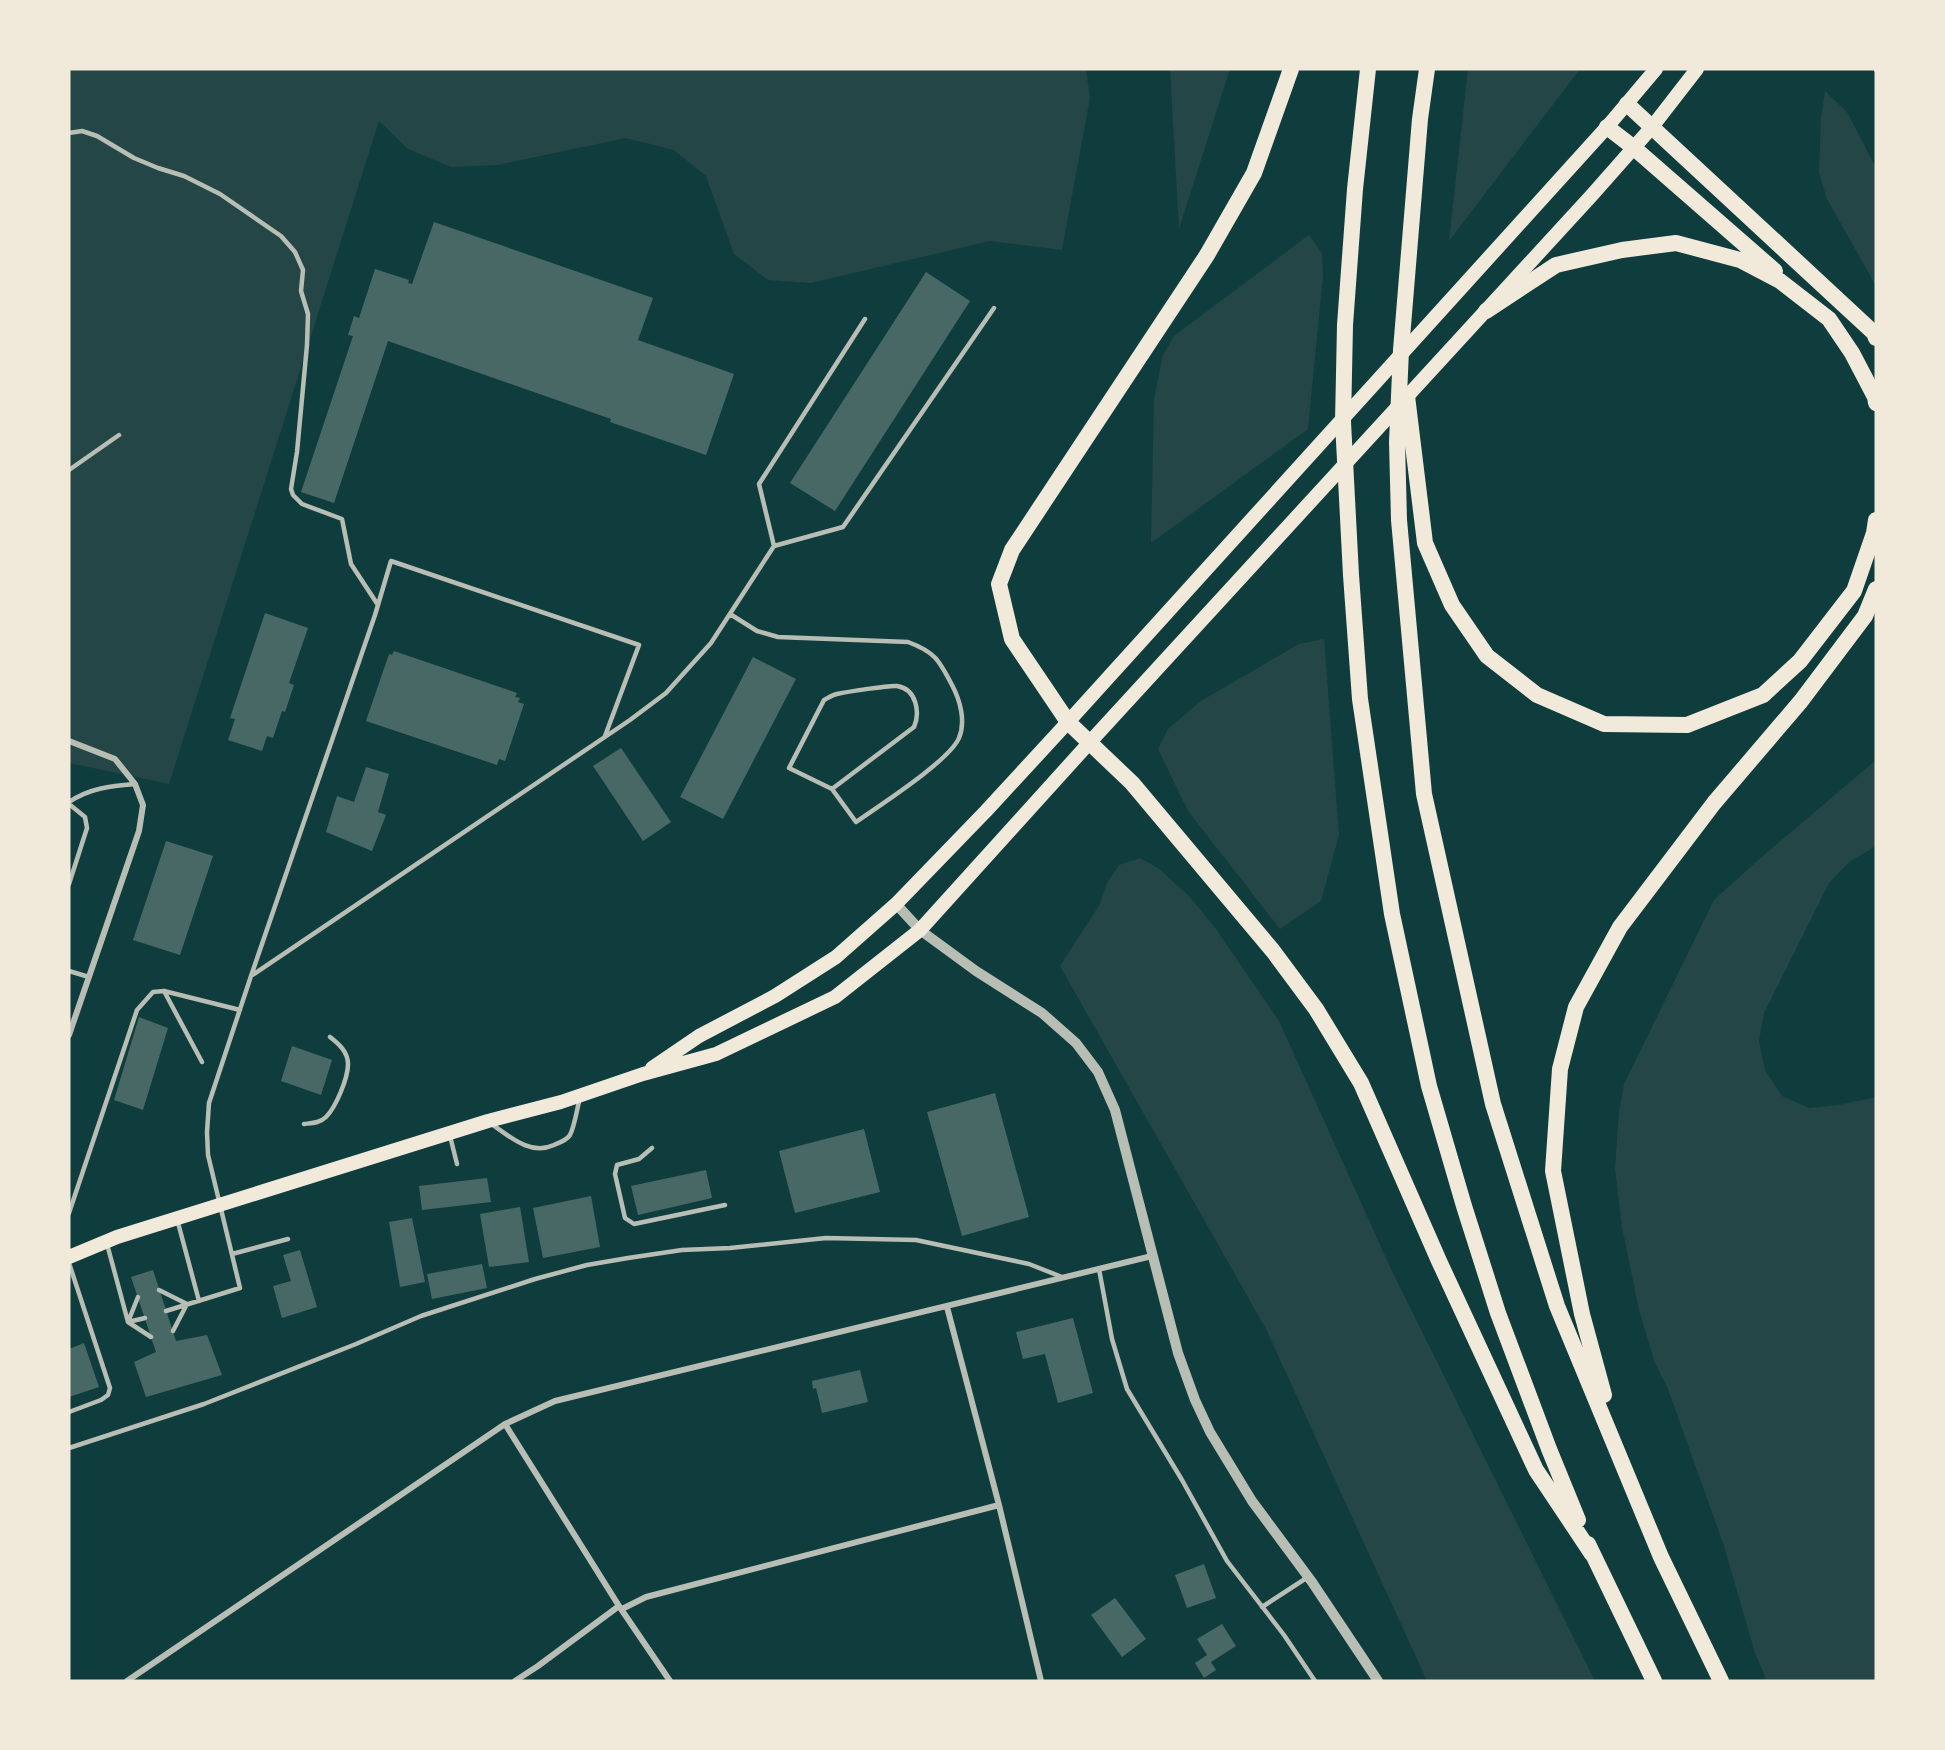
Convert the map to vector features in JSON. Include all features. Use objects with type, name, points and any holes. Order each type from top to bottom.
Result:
[{"type":"highway","points":[[1291,69],[1254,173],[1207,255],[1012,550],[999,584],[1012,639],[1068,722],[1132,783],[1273,951],[1316,1009],[1361,1083],[1439,1261],[1536,1470],[1592,1554]]},
{"type":"highway","points":[[1368,69],[1355,189],[1345,325],[1343,422],[1360,699],[1392,914],[1429,1086],[1498,1314],[1592,1554],[1654,1681]]},
{"type":"highway","points":[[1427,69],[1420,119],[1401,350],[1397,442],[1399,520],[1424,794],[1493,1104],[1557,1306],[1660,1557],[1721,1681]]},
{"type":"highway","points":[[1627,104],[1874,333],[1876,338]]},
{"type":"highway","points":[[1607,127],[1633,147],[1830,319],[1852,352],[1876,403]]},
{"type":"highway","points":[[1486,311],[1556,265],[1622,250],[1676,243],[1740,260],[1780,281],[1830,319]]},
{"type":"highway","points":[[1401,350],[1425,543],[1452,605],[1487,656],[1537,695],[1604,724],[1687,725],[1763,695],[1800,661],[1854,591],[1874,533],[1876,519]]},
{"type":"highway","points":[[1622,1463],[1582,1314],[1553,1171],[1560,1069],[1576,1007],[1620,927],[1714,803],[1801,701],[1865,616],[1876,590]]},
{"type":"main road","points":[[643,1074],[699,1036],[775,996],[836,957],[896,904],[978,820],[1068,722],[1607,127],[1656,69]]},
{"type":"main road","points":[[69,1257],[106,1242],[488,1121],[716,1054],[835,997],[920,930],[1592,195],[1652,127],[1697,69]]},
{"type":"street","points":[[69,741],[115,759],[135,784],[143,804],[139,831],[69,1035]]},
{"type":"street","points":[[896,904],[920,930],[976,971],[1042,1013],[1076,1043],[1098,1072],[1115,1110],[1178,1353],[1195,1400],[1210,1432],[1252,1501],[1308,1577],[1377,1681]]},
{"type":"street","points":[[127,1681],[505,1424],[555,1401],[1152,1256]]},
{"type":"street","points":[[947,1307],[999,1505],[1041,1681]]},
{"type":"street","points":[[505,1424],[620,1608],[670,1681]]},
{"type":"street","points":[[515,1681],[620,1608],[646,1597],[999,1505]]},
{"type":"lane","points":[[69,133],[82,131],[98,136],[134,158],[184,176],[220,194],[281,236],[295,252],[303,270],[301,291],[308,314],[297,452],[291,489],[293,495],[302,504],[342,519],[351,564],[378,605]]},
{"type":"lane","points":[[251,976],[604,738],[666,693],[711,644],[774,546],[843,527],[994,308]]},
{"type":"lane","points":[[774,546],[759,484],[865,319]]},
{"type":"lane","points":[[69,470],[119,435]]},
{"type":"lane","points":[[166,1311],[240,1288],[208,1155],[209,1103],[391,561],[639,645],[604,738]]},
{"type":"lane","points":[[730,614],[756,631],[778,637],[908,642],[927,649],[941,664],[956,692],[962,712],[959,737],[948,754],[856,822],[832,789],[789,768],[824,700],[834,694],[897,686],[909,692],[916,702],[918,717],[914,728],[832,789]]},
{"type":"lane","points":[[69,884],[87,828],[85,817],[69,803],[84,792],[135,784]]},
{"type":"lane","points":[[69,971],[89,977]]},
{"type":"lane","points":[[69,1213],[137,1010],[153,992],[164,991],[240,1010]]},
{"type":"lane","points":[[164,991],[202,1062]]},
{"type":"lane","points":[[304,1124],[317,1122],[326,1117],[337,1101],[343,1083],[348,1064],[346,1055],[342,1047],[330,1037]]},
{"type":"lane","points":[[488,1121],[519,1144],[533,1148],[547,1148],[570,1135],[580,1095]]},
{"type":"lane","points":[[449,1134],[457,1164]]},
{"type":"lane","points":[[652,1148],[639,1159],[617,1165],[615,1174],[625,1218],[634,1224],[725,1205]]},
{"type":"lane","points":[[177,1219],[199,1301]]},
{"type":"lane","points":[[69,1448],[204,1404],[421,1316],[535,1279],[587,1265],[682,1250],[729,1248],[826,1238],[916,1240],[1029,1264],[1062,1277]]},
{"type":"lane","points":[[232,1254],[288,1239]]},
{"type":"lane","points":[[106,1242],[128,1322],[151,1337]]},
{"type":"lane","points":[[69,1263],[110,1388],[108,1395],[101,1400],[69,1412]]},
{"type":"lane","points":[[1099,1269],[1112,1339],[1127,1389],[1182,1480],[1227,1561],[1315,1681]]},
{"type":"lane","points":[[159,1290],[187,1304]]},
{"type":"lane","points":[[128,1322],[138,1297]]},
{"type":"lane","points":[[173,1331],[187,1304]]},
{"type":"lane","points":[[128,1322],[145,1317]]},
{"type":"lane","points":[[1262,1607],[1308,1577]]},
{"type":"shaded area","points":[[69,69],[1086,69],[1090,98],[1062,250],[990,241],[811,283],[768,280],[734,254],[706,176],[674,150],[626,138],[497,165],[451,167],[408,149],[379,121],[169,784],[69,763]]},
{"type":"shaded area","points":[[1170,69],[1230,69],[1179,229]]},
{"type":"shaded area","points":[[1468,69],[1580,69],[1449,241]]},
{"type":"shaded area","points":[[1825,91],[1847,112],[1876,168],[1876,286],[1827,199],[1819,173],[1821,118]]},
{"type":"shaded area","points":[[1309,235],[1322,254],[1323,276],[1308,429],[1151,543],[1154,398],[1163,355],[1174,336]]},
{"type":"shaded area","points":[[1324,639],[1339,835],[1321,901],[1280,929],[1188,811],[1158,749],[1168,729],[1201,701],[1299,644]]},
{"type":"shaded area","points":[[1876,760],[1876,846],[1849,862],[1829,883],[1764,1013],[1759,1041],[1765,1070],[1782,1096],[1809,1108],[1839,1105],[1876,1097],[1876,1681],[1767,1681],[1755,1653],[1724,1546],[1668,1389],[1655,1363],[1639,1310],[1622,1227],[1615,1169],[1619,1112],[1624,1084],[1714,900]]},
{"type":"shaded area","points":[[1140,858],[1158,868],[1189,896],[1216,929],[1279,1021],[1391,1269],[1595,1681],[1427,1681],[1266,1329],[1060,966],[1100,904],[1107,883],[1119,865]]},
{"type":"building","points":[[434,222],[653,298],[638,340],[734,374],[706,455],[610,422],[611,419],[388,341],[334,503],[301,492],[353,336],[348,335],[354,316],[359,318],[375,269],[409,280],[408,283],[412,284]]},
{"type":"building","points":[[926,272],[970,301],[835,511],[790,483]]},
{"type":"building","points":[[265,613],[308,628],[289,683],[294,685],[285,712],[282,711],[273,738],[267,736],[262,751],[228,740],[235,719],[230,718]]},
{"type":"building","points":[[394,651],[517,693],[515,697],[520,698],[518,702],[524,704],[505,761],[499,759],[497,765],[366,721],[389,654],[392,655]]},
{"type":"building","points":[[753,657],[796,679],[723,819],[680,797]]},
{"type":"building","points":[[621,748],[671,822],[643,841],[593,766]]},
{"type":"building","points":[[366,767],[389,774],[378,812],[386,815],[372,851],[326,832],[337,796],[354,802]]},
{"type":"building","points":[[166,841],[213,856],[180,955],[133,940]]},
{"type":"building","points":[[139,1017],[168,1028],[143,1110],[114,1100]]},
{"type":"building","points":[[292,1046],[332,1060],[321,1095],[281,1081]]},
{"type":"building","points":[[995,1093],[1029,1217],[962,1236],[927,1112]]},
{"type":"building","points":[[864,1129],[880,1192],[795,1213],[779,1151]]},
{"type":"building","points":[[706,1170],[712,1198],[638,1215],[631,1186]]},
{"type":"building","points":[[487,1178],[491,1202],[422,1210],[419,1186]]},
{"type":"building","points":[[591,1196],[600,1247],[543,1258],[533,1208]]},
{"type":"building","points":[[520,1207],[529,1262],[489,1267],[480,1214]]},
{"type":"building","points":[[412,1218],[425,1282],[400,1287],[389,1222]]},
{"type":"building","points":[[300,1250],[317,1307],[282,1318],[273,1286],[291,1281],[283,1255]]},
{"type":"building","points":[[482,1264],[487,1288],[432,1299],[427,1274]]},
{"type":"building","points":[[153,1270],[176,1341],[207,1335],[222,1375],[146,1397],[134,1362],[156,1352],[131,1277]]},
{"type":"building","points":[[1073,1318],[1093,1393],[1058,1403],[1045,1354],[1023,1359],[1016,1332]]},
{"type":"building","points":[[84,1343],[99,1387],[69,1397],[69,1349]]},
{"type":"building","points":[[860,1370],[868,1402],[822,1413],[812,1381]]},
{"type":"building","points":[[1204,1564],[1216,1598],[1187,1608],[1175,1575]]},
{"type":"building","points":[[1115,1598],[1146,1639],[1122,1657],[1091,1615]]},
{"type":"building","points":[[1222,1624],[1236,1646],[1211,1662],[1216,1670],[1204,1678],[1195,1663],[1207,1655],[1197,1639]]}]
